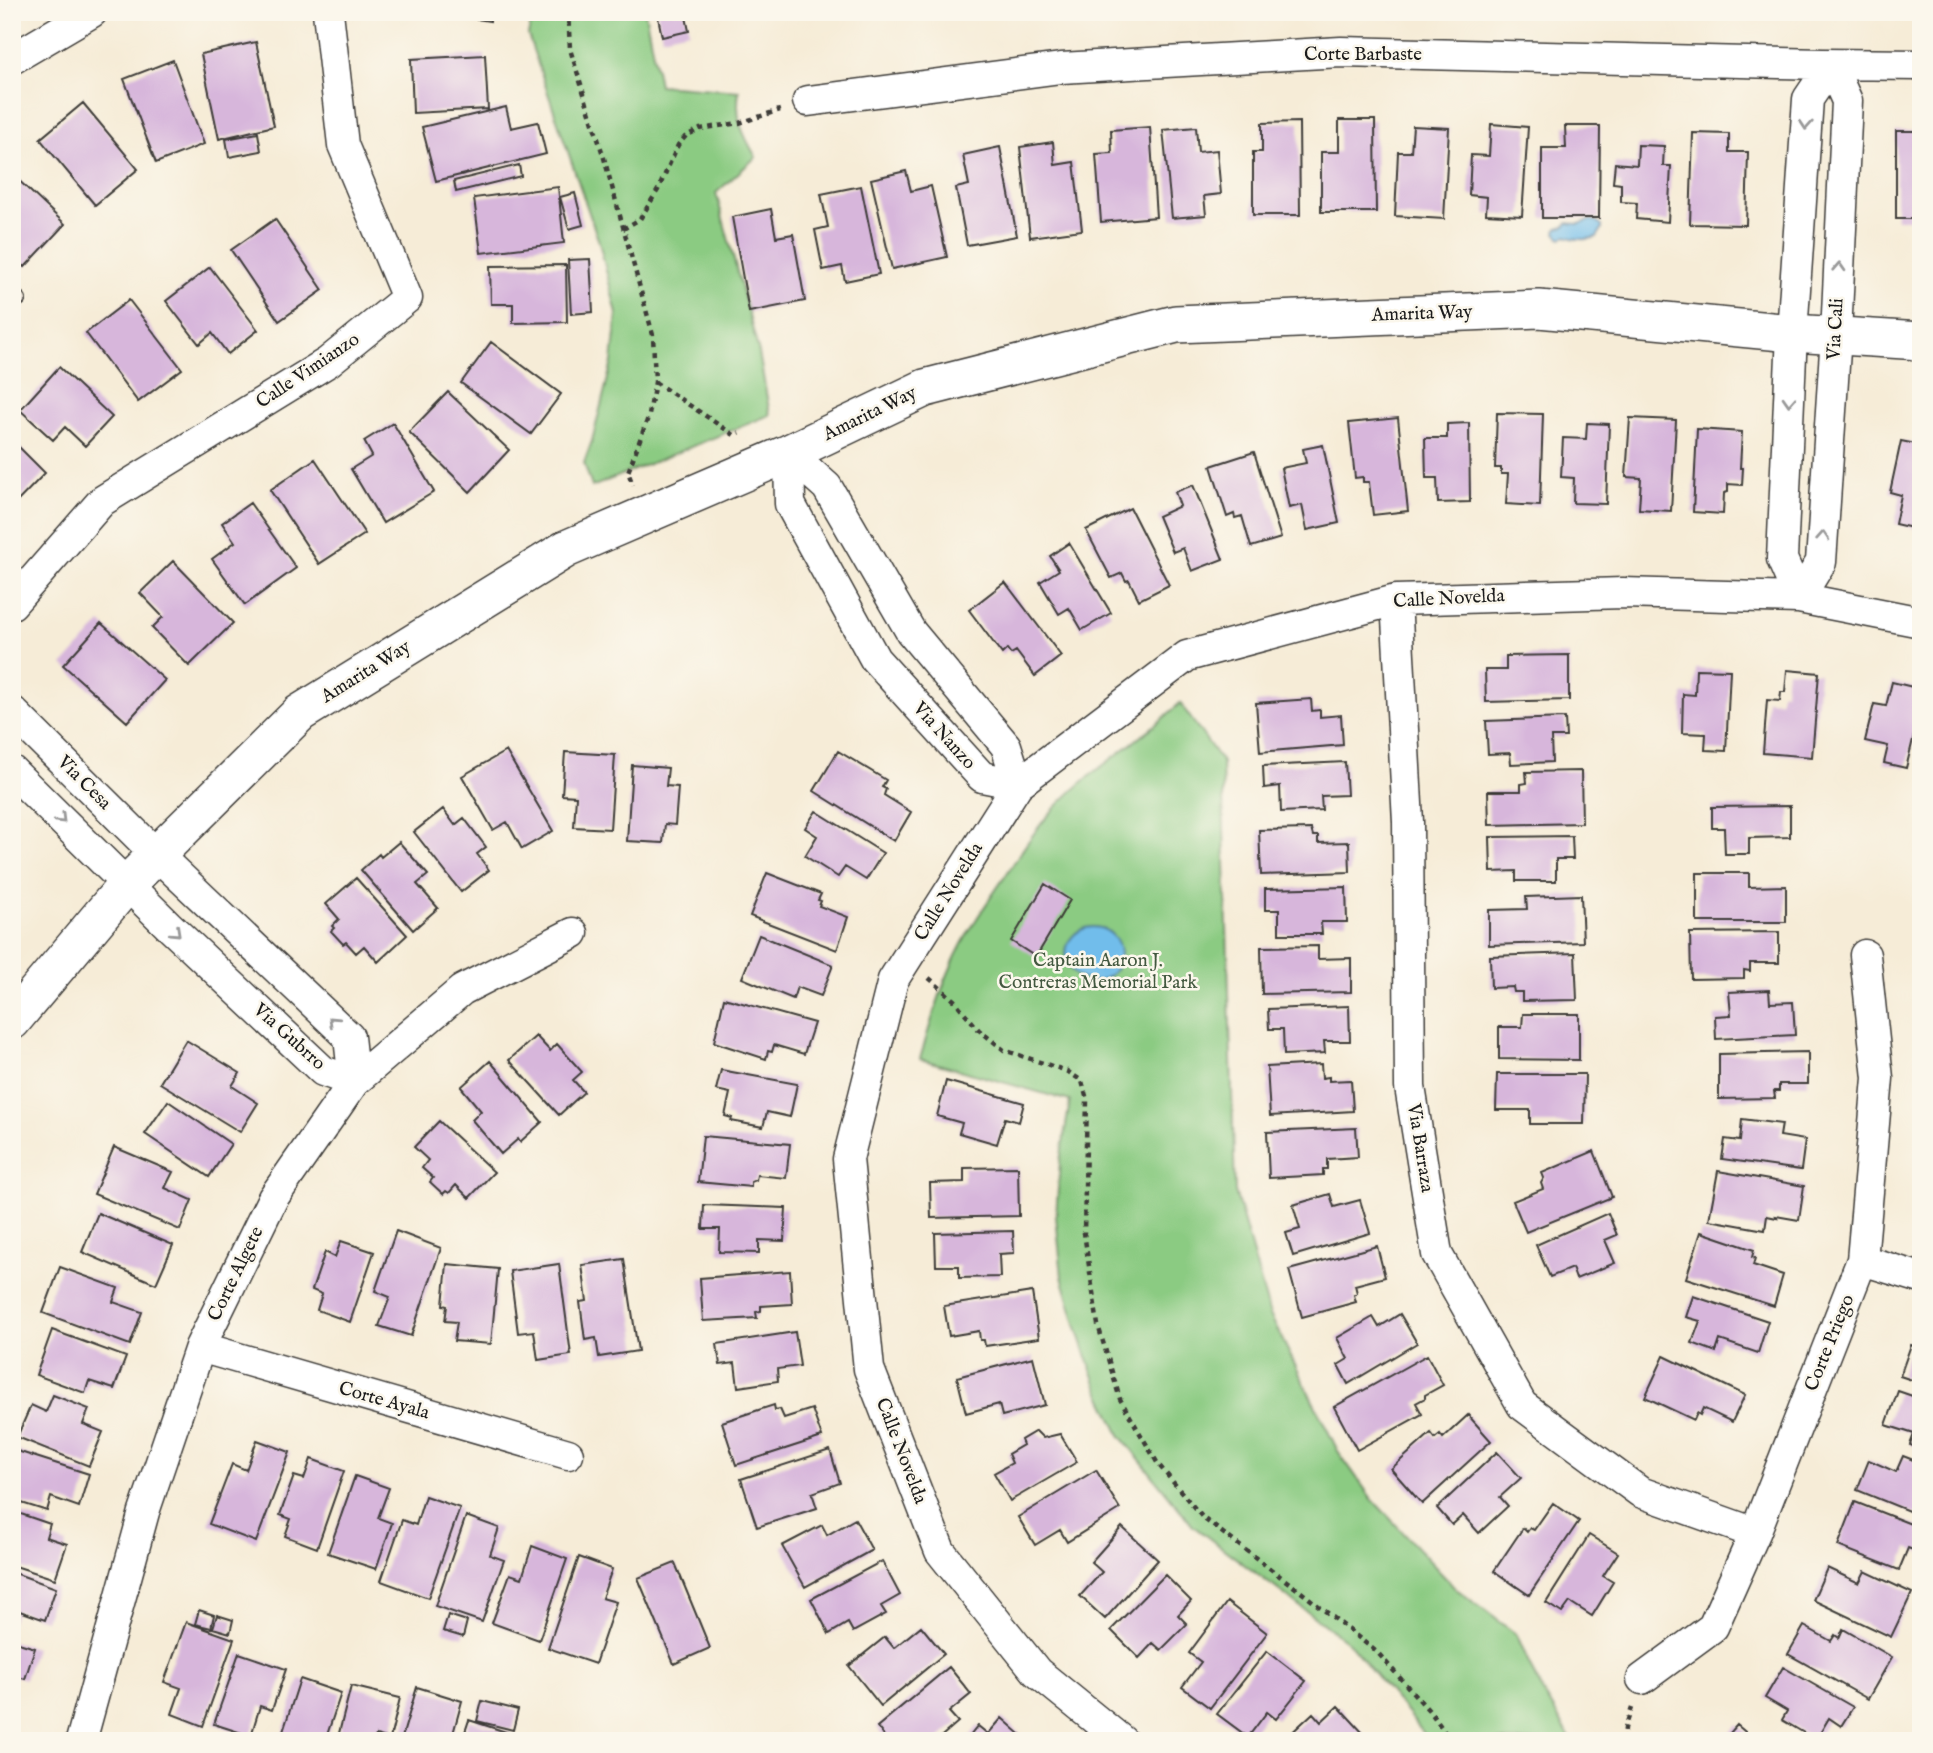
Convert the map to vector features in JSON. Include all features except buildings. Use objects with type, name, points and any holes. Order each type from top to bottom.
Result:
[{"type":"street","points":[[12,59],[92,12]]},
{"type":"street","name":"Calle Vimianzo","points":[[12,604],[102,501],[328,362],[407,298],[343,145],[328,12]]},
{"type":"street","name":"Corte Barbaste","points":[[808,101],[1061,68],[1341,52],[1921,65]]},
{"type":"street","points":[[1800,598],[1782,559],[1792,333],[1808,99],[1831,65]]},
{"type":"street","name":"Via Cali","points":[[1800,598],[1821,562],[1836,335],[1847,101],[1831,65]]},
{"type":"street","name":"Amarita Way","points":[[12,1021],[127,884],[300,713],[566,549],[789,453],[925,388],[1176,324],[1539,309],[1792,333],[1921,341]]},
{"type":"street","name":"Via Nanzo","points":[[789,453],[827,488],[911,632],[1006,746],[1018,784],[982,777],[875,659],[790,503],[789,453]]},
{"type":"street","name":"Calle Novelda","points":[[1122,1741],[1037,1672],[940,1550],[869,1369],[848,1159],[893,980],[1018,784],[1187,656],[1396,600],[1623,593],[1800,598],[1921,622]]},
{"type":"street","name":"Via Barraza","points":[[1396,600],[1408,822],[1410,1087],[1437,1254],[1522,1405],[1640,1492],[1755,1533]]},
{"type":"street","name":"Via Cesa","points":[[12,711],[156,854]]},
{"type":"street","points":[[12,771],[127,884]]},
{"type":"street","name":"Via Gubrro","points":[[127,884],[323,1071],[354,1082],[349,1037],[156,854]]},
{"type":"street","name":"Corte Algete","points":[[81,1741],[144,1512],[200,1348],[273,1198],[354,1082],[462,990],[573,933]]},
{"type":"street","name":"Corte Priego","points":[[1642,1679],[1713,1627],[1755,1533],[1862,1260],[1878,1078],[1865,955]]},
{"type":"street","points":[[1862,1260],[1921,1278]]},
{"type":"street","name":"Corte Ayala","points":[[200,1348],[568,1454]]},
{"type":"path","points":[[568,12],[570,49],[653,335],[655,382],[649,415],[628,472],[643,515]]},
{"type":"path","points":[[623,229],[640,219],[658,190],[678,145],[686,136],[700,129],[739,123],[808,101]]},
{"type":"path","points":[[655,382],[734,435],[746,431]]},
{"type":"path","points":[[906,959],[954,1000],[979,1030],[1004,1050],[1067,1071],[1082,1081],[1087,1100],[1084,1234],[1098,1325],[1120,1399],[1158,1464],[1203,1518],[1378,1653],[1432,1714],[1451,1741]]},
{"type":"green space","points":[[533,12],[645,12],[659,85],[739,91],[738,110],[741,125],[756,157],[716,193],[759,353],[770,415],[592,487],[584,463],[612,362],[617,314],[599,242],[528,35]]},
{"type":"green space","name":"Captain Aaron J. Contreras Memorial Park","points":[[1180,703],[1222,762],[1235,1191],[1270,1315],[1338,1451],[1372,1499],[1454,1587],[1517,1635],[1537,1682],[1572,1741],[1430,1741],[1350,1644],[1193,1526],[1120,1435],[1097,1386],[1062,1277],[1056,1216],[1060,1161],[1070,1101],[920,1059],[946,978],[969,931],[1036,831],[1071,792]]},
{"type":"water","points":[[1591,220],[1602,225],[1597,237],[1561,238],[1556,233],[1557,228],[1568,223],[1579,224]]},
{"type":"water","points":[[1093,927],[1112,935],[1120,954],[1112,973],[1093,981],[1074,973],[1066,954],[1074,935]]}]
